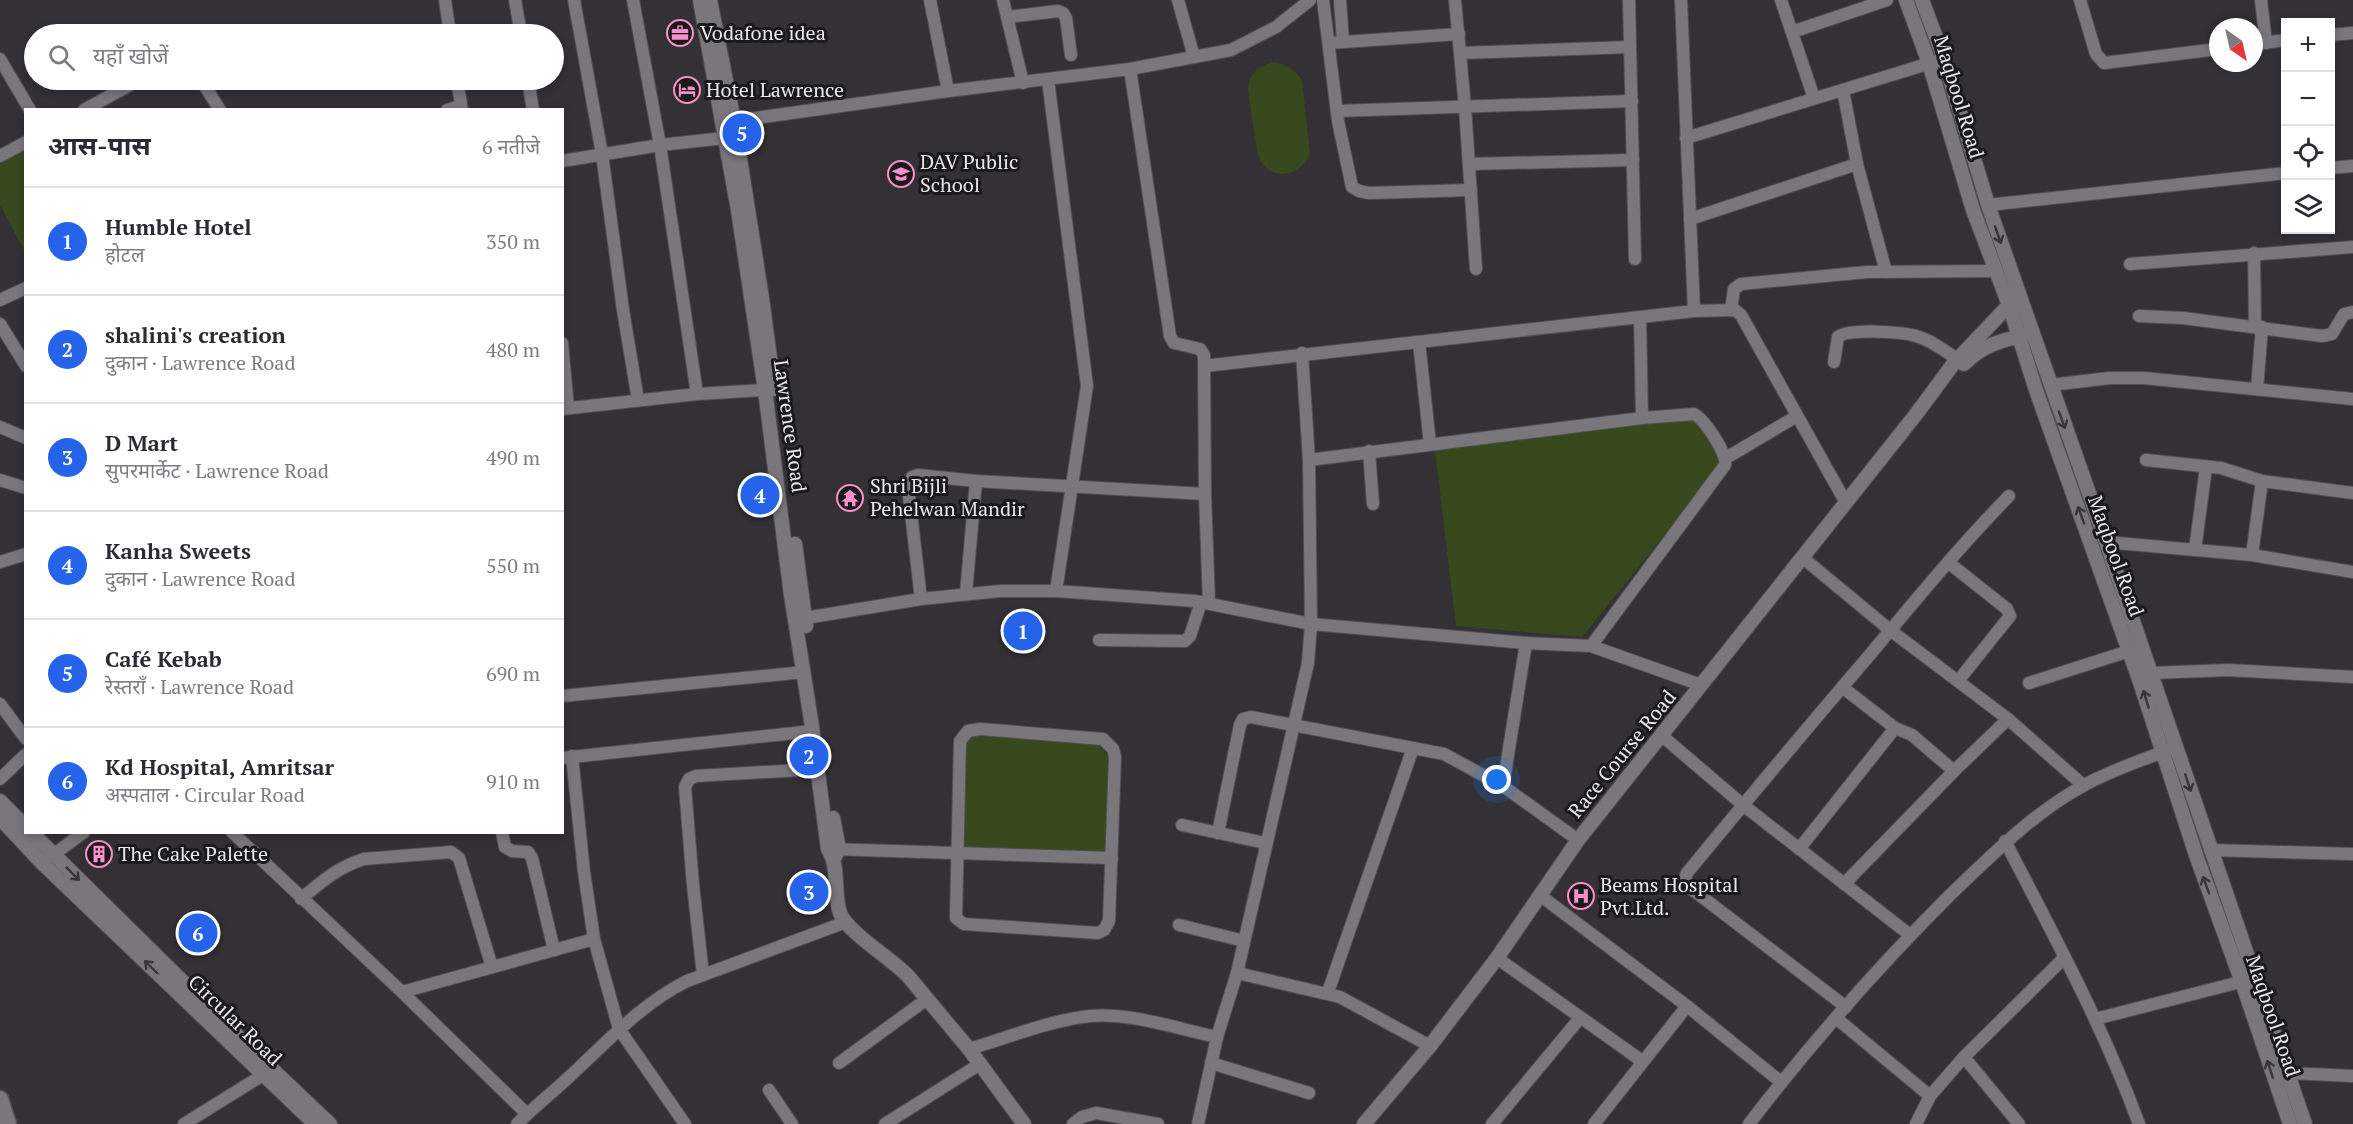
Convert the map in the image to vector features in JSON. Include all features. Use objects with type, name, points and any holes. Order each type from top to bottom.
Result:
[{"type":"main road","points":[[0,1099],[8,1124]]},
{"type":"street","points":[[445,0],[449,24]]},
{"type":"street","points":[[515,0],[519,24]]},
{"type":"street","points":[[574,0],[602,154],[638,400]]},
{"type":"street","points":[[633,0],[660,145],[698,394]]},
{"type":"street","name":"Lawrence Road","points":[[700,0],[724,138],[748,242],[805,618],[839,908],[846,922]]},
{"type":"street","name":"Lawrence Road","points":[[710,0],[734,121],[765,390],[792,595],[818,769],[834,852]]},
{"type":"street","points":[[930,0],[948,91]]},
{"type":"street","points":[[1003,0],[1023,83]]},
{"type":"street","points":[[1178,0],[1194,57]]},
{"type":"street","points":[[734,121],[948,91],[1130,69],[1231,50],[1252,41],[1296,6],[1310,0]]},
{"type":"street","points":[[1323,0],[1337,111],[1350,183],[1354,190],[1369,193],[1471,190]]},
{"type":"street","points":[[1340,0],[1342,42]]},
{"type":"street","points":[[1455,0],[1476,269]]},
{"type":"street","points":[[1629,0],[1635,258]]},
{"type":"street","points":[[1681,0],[1694,311]]},
{"type":"street","points":[[1781,0],[1814,98]]},
{"type":"street","points":[[1792,32],[1887,0]]},
{"type":"street","name":"Maqbool Road","points":[[1906,0],[1929,63],[1973,210],[1996,271],[2015,302]]},
{"type":"street","name":"Maqbool Road","points":[[1922,0],[1944,59],[2025,336],[2196,855],[2288,1073],[2306,1124]]},
{"type":"street","points":[[2080,0],[2096,54],[2104,63],[2209,50]]},
{"type":"street","points":[[2261,0],[2261,18]]},
{"type":"street","points":[[1008,17],[1058,11],[1064,13],[1071,55]]},
{"type":"street","points":[[2335,35],[2353,33]]},
{"type":"street","points":[[1329,43],[1459,34]]},
{"type":"street","points":[[2263,43],[2281,41]]},
{"type":"street","points":[[1460,52],[1630,47]]},
{"type":"street","points":[[0,59],[29,108]]},
{"type":"street","points":[[1686,138],[1944,59]]},
{"type":"street","points":[[1099,640],[1185,641],[1190,636],[1205,602],[1204,355],[1200,349],[1178,345],[1170,336],[1130,69]]},
{"type":"street","points":[[1048,80],[1087,386],[1056,591]]},
{"type":"street","points":[[88,108],[121,90]]},
{"type":"street","points":[[207,90],[219,108]]},
{"type":"street","points":[[458,90],[461,108]]},
{"type":"street","points":[[530,90],[533,108]]},
{"type":"street","points":[[1844,90],[1857,164],[1886,272]]},
{"type":"street","points":[[1337,111],[1632,101]]},
{"type":"street","points":[[564,161],[660,145],[724,138]]},
{"type":"street","points":[[0,156],[24,143]]},
{"type":"street","points":[[1469,164],[1633,160]]},
{"type":"street","points":[[1690,219],[1857,164]]},
{"type":"street","points":[[2335,168],[2353,166]]},
{"type":"street","points":[[1988,205],[2281,174]]},
{"type":"street","points":[[2130,264],[2353,247]]},
{"type":"street","points":[[2254,253],[2258,327],[2257,389]]},
{"type":"street","points":[[1731,310],[1734,289],[1738,285],[1886,272],[1996,271]]},
{"type":"street","points":[[0,300],[24,289]]},
{"type":"street","name":"Race Course Road","points":[[1364,1124],[1430,1046],[1497,958],[1578,840],[1958,359],[2015,302]]},
{"type":"street","points":[[1204,366],[1302,353],[1694,311],[1731,310],[1741,315],[1846,503]]},
{"type":"street","points":[[2139,316],[2183,318],[2327,336],[2336,330],[2344,314],[2353,312]]},
{"type":"street","points":[[1640,317],[1642,418]]},
{"type":"street","points":[[0,324],[24,363]]},
{"type":"street","points":[[1834,362],[1838,337],[1844,333],[1857,332],[1902,333],[1918,336],[1958,359]]},
{"type":"street","name":"Maqbool Road","points":[[2025,336],[2050,385],[2176,747],[2210,850],[2290,1124]]},
{"type":"street","name":"Race Course Road","points":[[1917,413],[1975,353],[1988,346],[2025,336]]},
{"type":"street","points":[[1419,342],[1430,444]]},
{"type":"street","points":[[1198,1124],[1217,1037],[1237,973],[1308,663],[1311,624],[1309,460],[1302,353]]},
{"type":"street","points":[[2050,385],[2110,378],[2144,378],[2353,399]]},
{"type":"street","points":[[564,387],[565,409],[698,394],[765,390]]},
{"type":"street","points":[[1309,460],[1642,418],[1697,415],[1704,421],[1726,458],[1725,465],[1591,646]]},
{"type":"street","points":[[1726,458],[1797,416]]},
{"type":"street","points":[[0,427],[24,437]]},
{"type":"street","points":[[1369,452],[1374,504]]},
{"type":"street","points":[[2146,460],[2221,468],[2262,481],[2353,493]]},
{"type":"street","points":[[2195,550],[2205,466]]},
{"type":"street","points":[[921,599],[908,488],[912,477],[1205,494]]},
{"type":"street","points":[[0,480],[24,487]]},
{"type":"street","points":[[966,593],[975,481]]},
{"type":"street","points":[[2252,555],[2262,481]]},
{"type":"street","points":[[1846,1007],[1689,887],[1686,883],[1687,873],[1890,630],[2009,496]]},
{"type":"street","points":[[2106,542],[2252,555],[2353,572]]},
{"type":"street","points":[[0,562],[24,555]]},
{"type":"street","points":[[1803,558],[1890,630],[2008,719],[2083,785]]},
{"type":"street","points":[[1949,563],[2007,609],[2010,616],[1958,681]]},
{"type":"street","points":[[805,618],[966,593],[1056,591],[1205,602],[1311,624],[1526,643],[1591,646],[1701,685]]},
{"type":"street","points":[[1503,786],[1526,643]]},
{"type":"street","points":[[2029,683],[2129,651]]},
{"type":"street","points":[[2151,673],[2228,670],[2353,677]]},
{"type":"street","points":[[564,696],[804,672]]},
{"type":"street","points":[[1842,687],[1895,728],[1911,735],[1954,771]]},
{"type":"street","points":[[0,704],[24,736]]},
{"type":"street","points":[[1218,833],[1243,720],[1251,717],[1444,754],[1503,786],[1578,840]]},
{"type":"street","points":[[1844,884],[2008,719]]},
{"type":"street","points":[[1799,849],[1895,728]]},
{"type":"street","points":[[980,729],[1103,739],[1109,743],[1115,757],[1112,858],[1109,921],[1104,930],[1098,933],[964,924],[958,921],[954,913],[958,853],[960,741],[968,731],[980,729]]},
{"type":"street","points":[[685,1124],[619,1029],[594,939],[567,757],[813,731]]},
{"type":"street","points":[[1661,735],[1743,805],[1910,935]]},
{"type":"street","points":[[1749,1124],[1781,1082],[1910,935],[2005,841],[2046,809],[2083,785],[2176,747]]},
{"type":"street","points":[[1328,992],[1413,748]]},
{"type":"street","points":[[0,779],[24,756]]},
{"type":"street","points":[[703,975],[693,885],[685,787],[687,782],[696,776],[818,769]]},
{"type":"street","points":[[0,801],[24,825]]},
{"type":"street","name":"Circular Road","points":[[0,818],[48,859],[268,1072],[315,1124]]},
{"type":"street","points":[[1182,825],[1265,843]]},
{"type":"street","name":"Circular Road","points":[[32,834],[48,859]]},
{"type":"street","points":[[48,859],[81,834]]},
{"type":"street","points":[[234,834],[402,992],[527,1114]]},
{"type":"street","points":[[502,834],[505,847],[512,851],[528,852],[532,858],[554,950]]},
{"type":"street","points":[[2005,841],[2095,1019],[2125,1085],[2139,1124]]},
{"type":"street","points":[[2210,850],[2353,854]]},
{"type":"street","points":[[301,899],[331,874],[364,859],[452,852],[459,858],[492,967]]},
{"type":"street","points":[[834,852],[1112,858]]},
{"type":"street","points":[[1541,896],[1688,1006],[1781,1082]]},
{"type":"street","points":[[517,1124],[619,1029],[660,996],[687,981],[846,922],[898,965],[969,1049],[1024,1124]]},
{"type":"street","points":[[1179,925],[1244,941]]},
{"type":"street","points":[[402,992],[594,939]]},
{"type":"street","points":[[1497,958],[1642,1061]]},
{"type":"street","points":[[1916,1124],[1930,1096],[1964,1058],[2064,958]]},
{"type":"street","points":[[1237,973],[1328,992],[1354,1003],[1430,1046]]},
{"type":"street","points":[[2095,1019],[2249,980]]},
{"type":"street","points":[[839,1063],[927,999]]},
{"type":"street","points":[[1594,1124],[1688,1006]]},
{"type":"street","points":[[969,1049],[1090,1016],[1124,1018],[1217,1037]]},
{"type":"street","points":[[1491,1124],[1580,1018]]},
{"type":"street","points":[[1836,1018],[1930,1096]]},
{"type":"street","points":[[1964,1058],[2019,1124]]},
{"type":"street","points":[[1211,1063],[1309,1093]]},
{"type":"street","points":[[885,1124],[980,1064]]},
{"type":"street","points":[[184,1124],[268,1072]]},
{"type":"street","name":"Circular Road","points":[[268,1072],[330,1124]]},
{"type":"street","points":[[2288,1073],[2353,1076]]},
{"type":"street","points":[[769,1090],[792,1124]]},
{"type":"street","points":[[1073,1124],[1082,1117],[1096,1113],[1158,1124]]},
{"type":"green space","points":[[1274,62],[1290,68],[1302,80],[1310,153],[1307,160],[1295,171],[1280,174],[1272,172],[1260,160],[1248,86],[1255,71]]},
{"type":"green space","points":[[24,148],[24,250],[0,205],[0,161]]},
{"type":"green space","points":[[1693,416],[1724,461],[1582,637],[1456,626],[1435,450]]},
{"type":"green space","points":[[966,736],[1094,740],[1110,758],[1107,853],[963,849]]},
{"type":"place","name":"Vodafone idea","points":[[680,33]]},
{"type":"place","name":"Hotel Lawrence","points":[[687,90]]},
{"type":"place","name":"Café Kebab","points":[[742,133]]},
{"type":"place","name":"DAV Public School","points":[[901,174]]},
{"type":"place","name":"Kanha Sweets","points":[[760,495]]},
{"type":"place","name":"Shri Bijli Pehelwan Mandir","points":[[850,498]]},
{"type":"place","name":"Humble Hotel","points":[[1023,631]]},
{"type":"place","name":"shalini's creation","points":[[809,756]]},
{"type":"place","name":"The Cake Palette","points":[[99,854]]},
{"type":"place","name":"D Mart","points":[[809,892]]},
{"type":"place","name":"Beams Hospital Pvt.Ltd.","points":[[1581,896]]},
{"type":"place","name":"Kd Hospital, Amritsar","points":[[198,933]]}]
